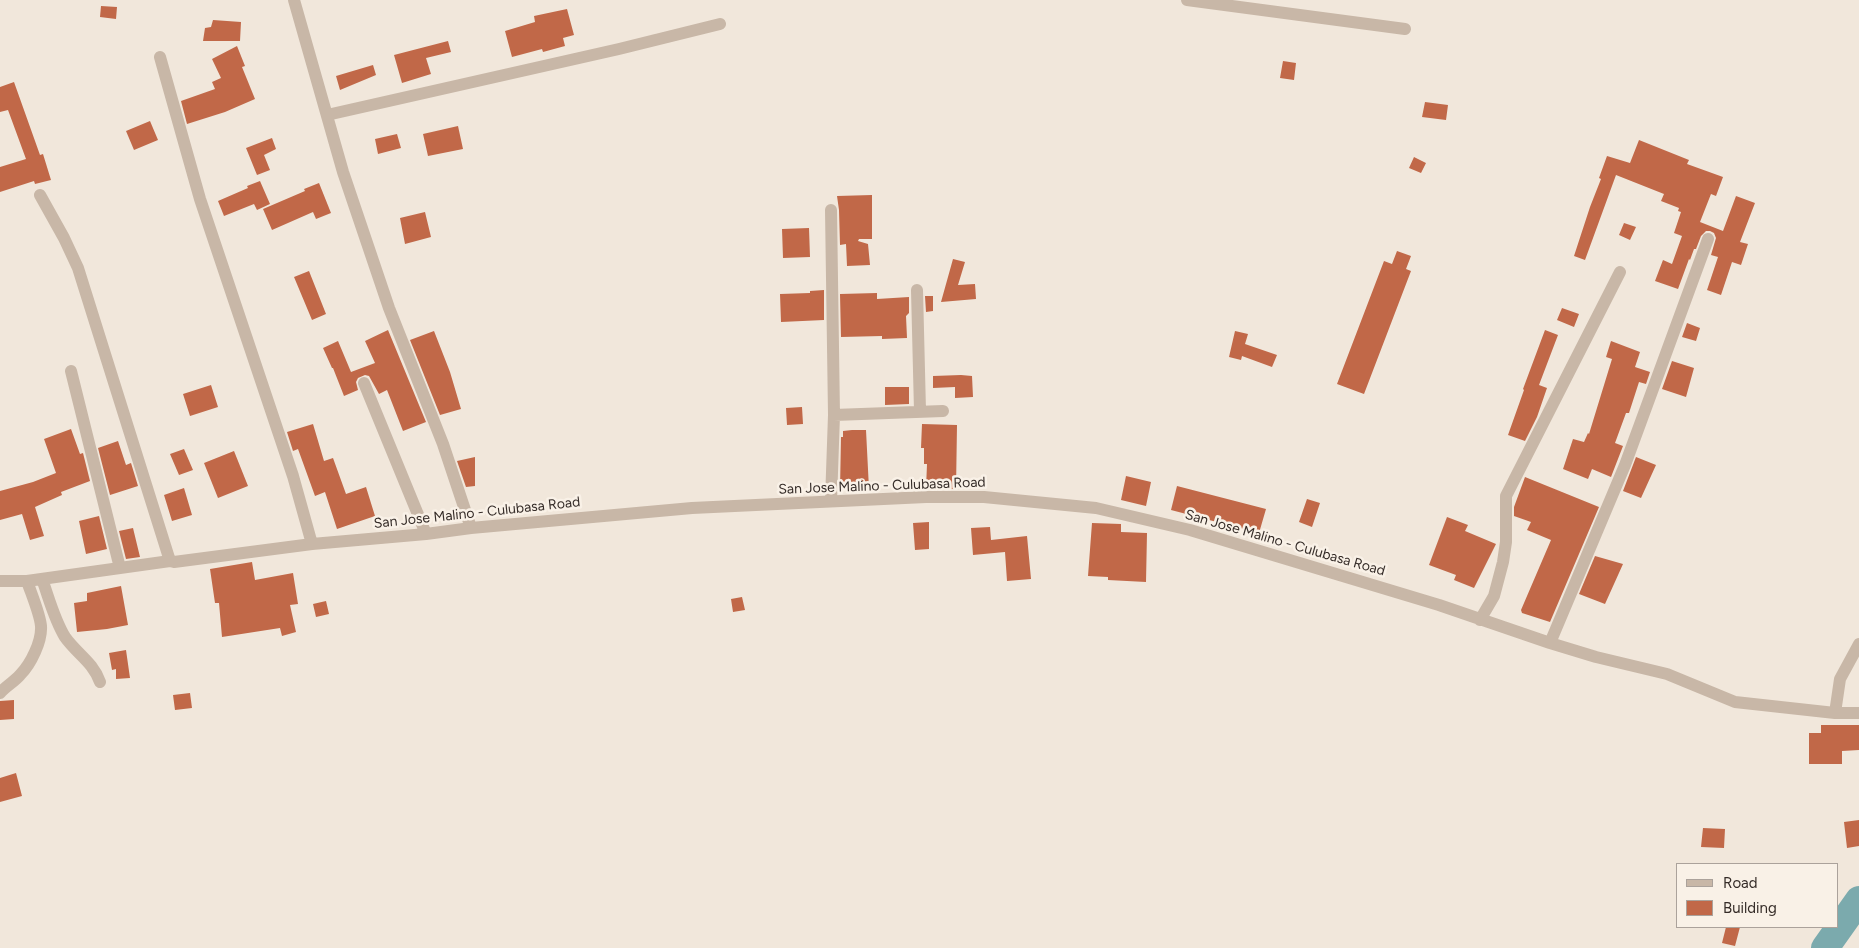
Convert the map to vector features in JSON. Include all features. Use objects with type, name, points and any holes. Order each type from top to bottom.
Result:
[{"type":"street","points":[[294,0],[343,172],[389,308],[443,444],[470,528]]},
{"type":"street","points":[[1187,0],[1405,29]]},
{"type":"street","points":[[327,115],[599,54],[720,24]]},
{"type":"street","points":[[160,57],[200,199],[294,476],[312,544]]},
{"type":"street","points":[[40,194],[78,268],[170,561]]},
{"type":"street","points":[[831,210],[834,414],[831,501]]},
{"type":"street","points":[[1550,643],[1625,465],[1708,239]]},
{"type":"street","points":[[1480,620],[1494,596],[1503,562],[1506,542],[1506,496],[1620,272]]},
{"type":"street","points":[[917,290],[920,411]]},
{"type":"street","points":[[71,371],[120,568]]},
{"type":"street","points":[[364,383],[426,534]]},
{"type":"street","points":[[834,414],[943,411]]},
{"type":"street","name":"San Jose Malino - Culubasa Road","points":[[0,581],[27,581],[312,544],[692,508],[926,497],[984,497],[1096,508],[1190,530],[1439,605],[1550,643],[1667,674],[1735,702],[1835,713],[1859,713]]},
{"type":"street","points":[[42,579],[64,635],[75,650],[96,671],[100,682]]},
{"type":"street","points":[[0,694],[21,675],[33,660],[38,643],[41,626],[27,581]]},
{"type":"street","points":[[1835,713],[1840,680],[1859,644]]},
{"type":"building","points":[[101,6],[117,7],[116,19],[100,17]]},
{"type":"building","points":[[567,9],[574,35],[563,38],[565,46],[543,52],[542,49],[512,57],[505,31],[535,22],[534,16]]},
{"type":"building","points":[[213,20],[241,22],[240,41],[203,41],[205,28],[211,27]]},
{"type":"building","points":[[448,41],[451,52],[426,58],[431,74],[402,83],[394,55]]},
{"type":"building","points":[[237,46],[245,66],[242,67],[255,99],[225,112],[187,124],[181,101],[215,89],[212,82],[221,78],[212,59]]},
{"type":"building","points":[[1283,61],[1296,63],[1294,80],[1280,78]]},
{"type":"building","points":[[373,65],[376,75],[340,90],[336,76]]},
{"type":"building","points":[[14,82],[40,155],[43,154],[51,180],[35,184],[34,181],[0,192],[0,167],[26,159],[8,110],[0,112],[0,87]]},
{"type":"building","points":[[1425,102],[1448,105],[1446,120],[1422,117]]},
{"type":"building","points":[[150,121],[158,140],[134,150],[126,131]]},
{"type":"building","points":[[458,126],[463,149],[428,156],[423,134]]},
{"type":"building","points":[[397,134],[401,148],[378,154],[375,139]]},
{"type":"building","points":[[272,138],[276,149],[264,155],[270,170],[257,175],[246,148]]},
{"type":"building","points":[[1639,140],[1689,160],[1687,164],[1723,177],[1716,196],[1711,194],[1700,222],[1723,231],[1736,196],[1755,203],[1740,242],[1748,244],[1741,265],[1732,262],[1721,295],[1707,290],[1718,257],[1711,255],[1716,238],[1714,233],[1710,231],[1706,231],[1701,236],[1696,249],[1694,249],[1689,259],[1678,289],[1655,281],[1663,260],[1672,264],[1682,236],[1674,233],[1681,212],[1678,211],[1679,208],[1661,201],[1664,194],[1616,175],[1585,260],[1574,256],[1601,179],[1599,178],[1607,156],[1630,163]]},
{"type":"building","points":[[1414,157],[1426,163],[1421,173],[1409,168]]},
{"type":"building","points":[[260,181],[270,204],[257,210],[254,204],[224,216],[218,201]]},
{"type":"building","points":[[319,183],[331,213],[316,219],[313,212],[272,230],[263,209]]},
{"type":"building","points":[[872,195],[872,239],[859,239],[858,241],[868,244],[870,265],[847,266],[846,244],[840,245],[837,196]]},
{"type":"building","points":[[425,212],[431,237],[405,244],[400,218]]},
{"type":"building","points":[[1624,223],[1636,227],[1630,240],[1619,235]]},
{"type":"building","points":[[809,228],[810,257],[783,258],[782,229]]},
{"type":"building","points":[[1397,251],[1411,256],[1406,269],[1411,271],[1364,394],[1337,384],[1384,261],[1392,264]]},
{"type":"building","points":[[953,259],[965,262],[958,285],[975,284],[976,299],[941,302]]},
{"type":"building","points":[[309,271],[326,314],[312,320],[294,277]]},
{"type":"building","points":[[824,290],[824,320],[781,322],[780,294],[810,293],[810,291]]},
{"type":"building","points":[[877,293],[877,299],[909,297],[909,313],[906,316],[907,338],[882,339],[882,336],[841,337],[840,294]]},
{"type":"building","points":[[925,296],[933,296],[933,311],[926,312]]},
{"type":"building","points":[[1562,308],[1579,314],[1574,327],[1557,320]]},
{"type":"building","points":[[1687,323],[1700,328],[1696,341],[1682,337]]},
{"type":"building","points":[[388,330],[426,422],[403,431],[387,390],[379,394],[369,376],[365,375],[358,378],[356,382],[358,390],[344,396],[323,348],[338,341],[351,372],[375,363],[365,341]]},
{"type":"building","points":[[1545,330],[1558,335],[1539,385],[1547,388],[1537,417],[1525,441],[1508,435]]},
{"type":"building","points":[[434,331],[450,372],[461,409],[440,415],[410,340]]},
{"type":"building","points":[[1235,331],[1248,334],[1245,344],[1277,355],[1272,367],[1242,356],[1241,360],[1229,357]]},
{"type":"building","points":[[1611,341],[1640,352],[1635,367],[1650,372],[1646,384],[1639,382],[1629,413],[1626,413],[1615,443],[1623,446],[1611,477],[1592,469],[1588,479],[1563,469],[1573,439],[1584,442],[1589,434],[1612,359],[1606,357]]},
{"type":"building","points":[[1672,361],[1694,368],[1686,397],[1662,389]]},
{"type":"building","points":[[933,376],[972,376],[973,397],[955,398],[955,387],[933,388]]},
{"type":"building","points":[[211,385],[218,407],[190,416],[183,394]]},
{"type":"building","points":[[885,387],[909,387],[909,404],[885,405]]},
{"type":"building","points":[[802,407],[803,424],[787,425],[786,408]]},
{"type":"building","points":[[313,424],[324,461],[333,458],[346,494],[366,487],[375,516],[337,529],[325,492],[315,496],[298,449],[293,451],[287,432]]},
{"type":"building","points":[[922,424],[957,425],[956,489],[926,489],[927,464],[924,464],[924,448],[921,448]]},
{"type":"building","points":[[71,429],[80,454],[83,453],[90,481],[61,492],[62,495],[35,507],[44,536],[30,540],[22,514],[0,520],[0,491],[33,482],[56,473],[44,439]]},
{"type":"building","points":[[866,430],[869,489],[840,490],[841,437],[843,437],[843,431]]},
{"type":"building","points":[[118,441],[126,465],[131,463],[138,486],[110,495],[98,448]]},
{"type":"building","points":[[184,449],[193,470],[179,475],[170,454]]},
{"type":"building","points":[[234,451],[248,486],[218,498],[204,463]]},
{"type":"building","points":[[475,457],[475,486],[466,487],[457,461]]},
{"type":"building","points":[[1636,457],[1656,465],[1641,498],[1623,491]]},
{"type":"building","points":[[1126,476],[1151,482],[1146,506],[1121,500]]},
{"type":"building","points":[[1525,477],[1599,507],[1550,622],[1522,613],[1521,610],[1551,540],[1527,530],[1531,522],[1514,516],[1514,507]]},
{"type":"building","points":[[1177,486],[1266,509],[1259,533],[1171,510]]},
{"type":"building","points":[[184,488],[192,515],[172,521],[164,495]]},
{"type":"building","points":[[1307,499],[1320,503],[1312,527],[1299,522]]},
{"type":"building","points":[[99,516],[107,549],[86,554],[79,521]]},
{"type":"building","points":[[1447,517],[1468,525],[1465,531],[1496,544],[1474,588],[1454,580],[1456,575],[1429,565]]},
{"type":"building","points":[[929,522],[929,549],[915,550],[913,523]]},
{"type":"building","points":[[1092,523],[1121,524],[1121,532],[1147,533],[1146,582],[1108,580],[1108,577],[1088,576]]},
{"type":"building","points":[[990,527],[991,540],[1027,536],[1031,579],[1007,581],[1005,552],[973,555],[971,528]]},
{"type":"building","points":[[133,528],[140,557],[126,559],[119,531]]},
{"type":"building","points":[[1595,556],[1623,564],[1605,604],[1579,594]]},
{"type":"building","points":[[252,562],[255,580],[293,573],[298,604],[290,605],[296,632],[282,636],[280,628],[222,637],[219,603],[215,603],[210,569]]},
{"type":"building","points":[[121,586],[128,625],[77,632],[74,603],[87,601],[87,593]]},
{"type":"building","points":[[742,597],[745,610],[733,612],[731,599]]},
{"type":"building","points":[[326,601],[329,614],[316,617],[313,604]]},
{"type":"building","points":[[126,650],[130,678],[116,679],[116,669],[112,670],[109,653]]},
{"type":"building","points":[[190,693],[192,708],[175,710],[173,695]]},
{"type":"building","points":[[14,700],[14,719],[0,720],[0,701]]},
{"type":"building","points":[[1821,725],[1859,725],[1859,750],[1842,751],[1842,764],[1809,764],[1809,733],[1821,733]]},
{"type":"building","points":[[16,773],[22,796],[0,802],[0,778]]},
{"type":"building","points":[[1859,820],[1859,846],[1847,848],[1844,822]]},
{"type":"building","points":[[1703,828],[1725,829],[1724,848],[1701,847]]},
{"type":"building","points":[[1726,928],[1740,928],[1735,946],[1722,943]]},
{"type":"waterway","points":[[1825,948],[1859,900]]}]
